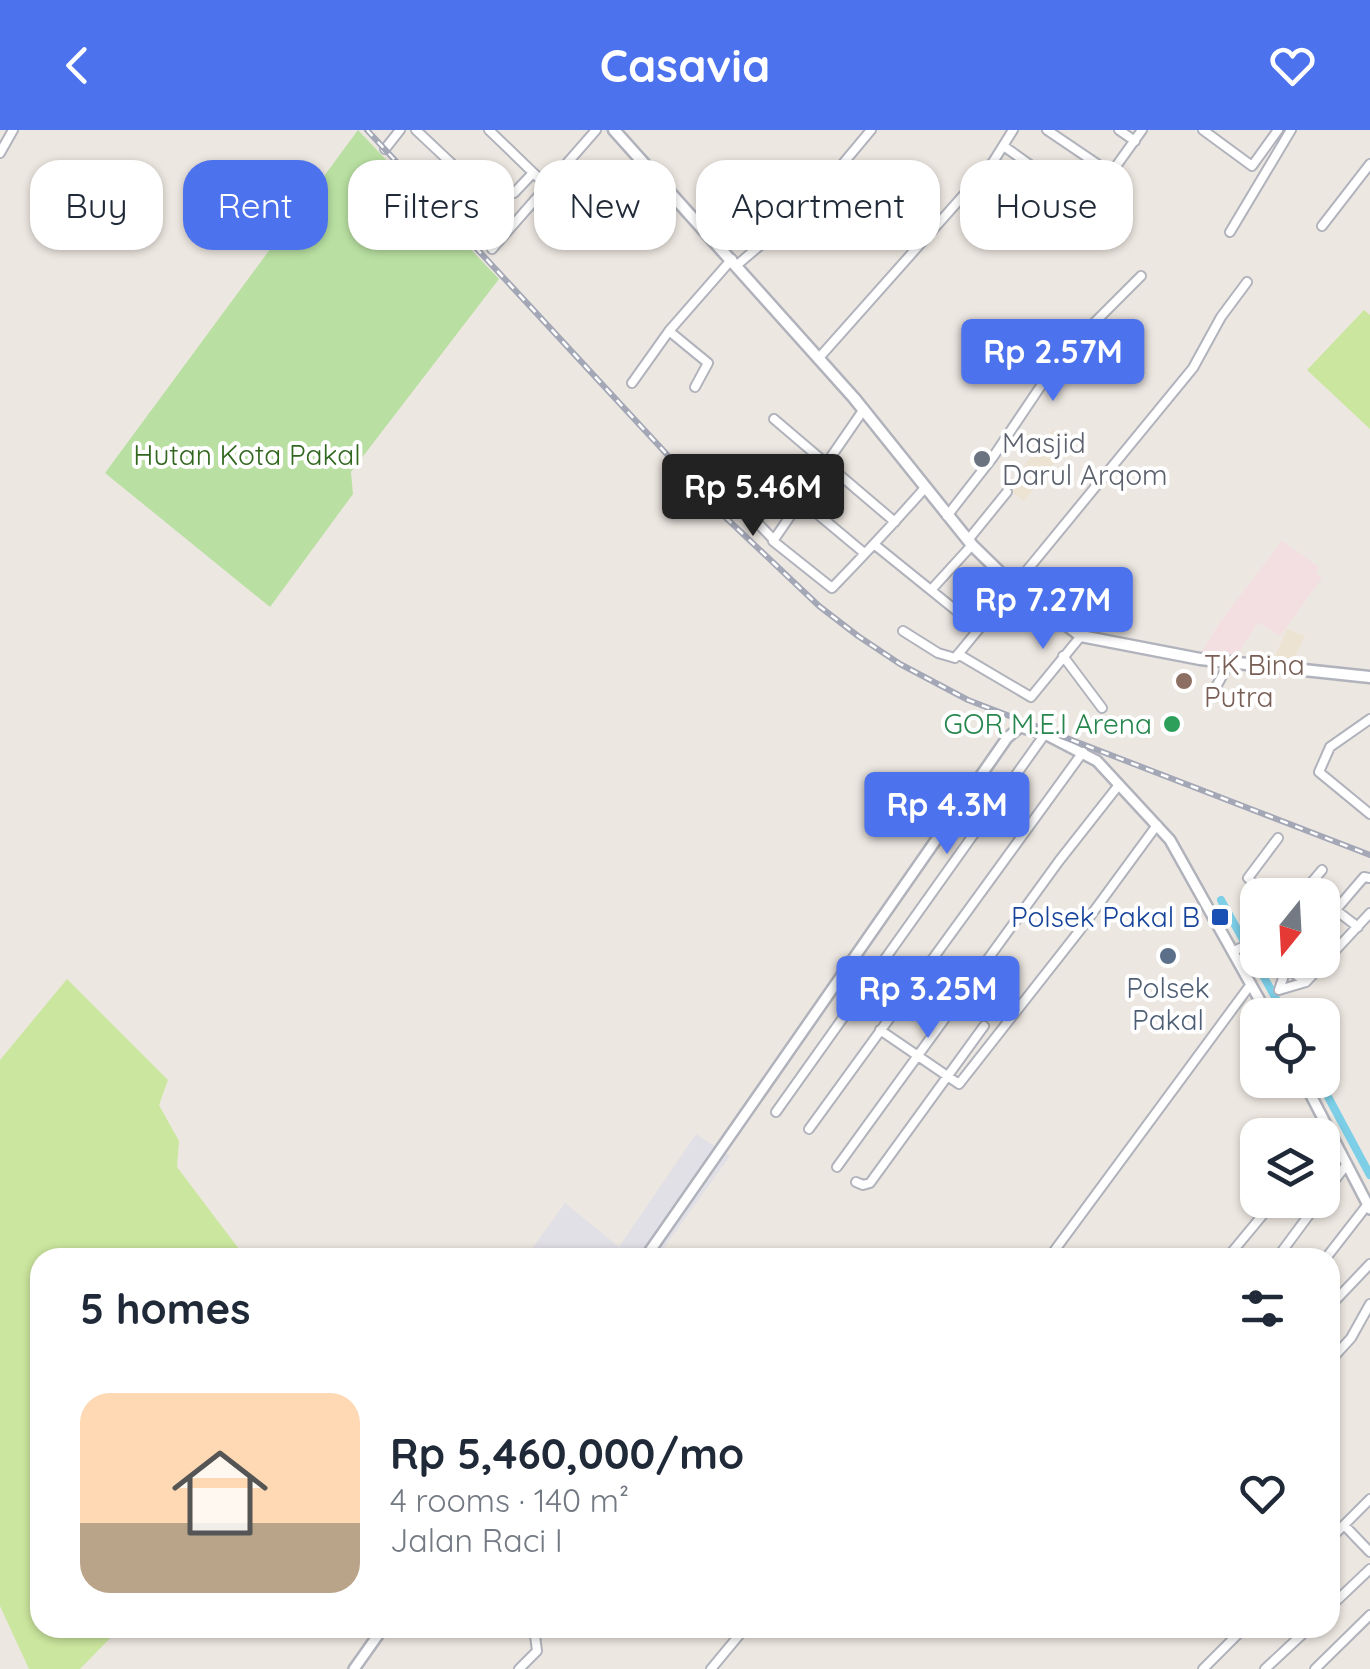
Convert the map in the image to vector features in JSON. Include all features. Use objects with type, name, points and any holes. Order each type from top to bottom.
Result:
[{"type":"main road","points":[[614,130],[864,409],[970,543],[1014,586],[1081,636],[1230,662],[1370,677]]},
{"type":"street","points":[[0,153],[13,130]]},
{"type":"street","points":[[385,149],[400,130]]},
{"type":"street","points":[[416,130],[448,160]]},
{"type":"street","points":[[489,130],[533,173],[514,193]]},
{"type":"street","points":[[570,160],[596,130]]},
{"type":"street","points":[[632,382],[669,331],[734,262],[810,203],[871,130]]},
{"type":"street","points":[[818,359],[1005,147],[1013,130]]},
{"type":"street","points":[[1047,130],[1091,160]]},
{"type":"street","points":[[1119,130],[1135,141]]},
{"type":"street","points":[[1122,160],[1142,130]]},
{"type":"street","points":[[1203,130],[1252,166],[1274,132]]},
{"type":"street","points":[[1230,232],[1291,130]]},
{"type":"street","points":[[1005,147],[1023,160]]},
{"type":"street","points":[[1322,226],[1370,164]]},
{"type":"street","points":[[514,224],[534,201]]},
{"type":"street","points":[[946,516],[993,457],[1061,356],[1140,276]]},
{"type":"street","points":[[903,631],[952,659],[958,654],[1193,368],[1222,317],[1248,282]]},
{"type":"street","points":[[669,331],[708,363],[695,387]]},
{"type":"street","points":[[772,538],[864,409]]},
{"type":"street","points":[[774,419],[895,522]]},
{"type":"street","points":[[754,461],[863,552]]},
{"type":"street","points":[[724,488],[772,538],[831,588],[924,489]]},
{"type":"street","points":[[931,590],[1007,492]]},
{"type":"street","points":[[875,545],[979,629]]},
{"type":"street","points":[[958,654],[1028,698],[1081,636]]},
{"type":"street","points":[[1064,656],[1102,708]]},
{"type":"street","points":[[1218,685],[1230,662]]},
{"type":"street","points":[[1370,719],[1330,747],[1319,772],[1370,814]]},
{"type":"street","points":[[653,1248],[1007,738],[1024,727],[1083,752],[1102,766],[1157,825],[1237,949],[1259,998]]},
{"type":"street","points":[[776,1112],[1045,734]]},
{"type":"street","points":[[809,1129],[1083,752]]},
{"type":"street","points":[[837,1166],[1118,786]]},
{"type":"street","points":[[880,1030],[959,1084],[1157,825]]},
{"type":"street","points":[[1248,878],[1278,838]]},
{"type":"street","points":[[1315,878],[1322,870]]},
{"type":"street","points":[[1340,907],[1364,878],[1370,878]]},
{"type":"street","points":[[1340,913],[1358,927]]},
{"type":"street","points":[[1264,998],[1306,982],[1370,914]]},
{"type":"street","points":[[1280,990],[1283,978]]},
{"type":"street","points":[[1302,978],[1306,982]]},
{"type":"street","points":[[1056,1248],[1251,984]]},
{"type":"street","points":[[856,1182],[870,1183],[951,1080],[984,1026]]},
{"type":"street","points":[[1334,1248],[1369,1206],[1340,1150]]},
{"type":"street","points":[[1340,1173],[1347,1164]]},
{"type":"street","points":[[1235,1248],[1260,1218]]},
{"type":"street","points":[[1284,1248],[1307,1218]]},
{"type":"street","points":[[1340,1296],[1370,1264]]},
{"type":"street","points":[[1340,1350],[1370,1304]]},
{"type":"street","points":[[1340,1529],[1370,1498]]},
{"type":"street","points":[[1344,1525],[1370,1552]]},
{"type":"street","points":[[1340,1598],[1370,1569]]},
{"type":"street","points":[[1316,1669],[1370,1616]]},
{"type":"street","points":[[354,1669],[376,1638]]},
{"type":"street","points":[[519,1669],[537,1652],[535,1638]]},
{"type":"street","points":[[712,1669],[737,1638]]},
{"type":"street","points":[[1203,1669],[1234,1638]]},
{"type":"street","points":[[1266,1669],[1299,1638]]},
{"type":"shaded area","points":[[1053,429],[1070,443],[1024,501],[1007,488]]},
{"type":"shaded area","points":[[1282,541],[1319,567],[1316,573],[1322,578],[1280,636],[1258,622],[1238,661],[1200,655],[1220,622]]},
{"type":"shaded area","points":[[1287,629],[1305,636],[1291,664],[1273,661]]},
{"type":"shaded area","points":[[696,1134],[730,1156],[664,1248],[532,1248],[565,1203],[619,1247]]},
{"type":"green space","name":"Hutan Kota Pakal","points":[[358,130],[386,160],[348,160],[348,250],[472,250],[499,279],[351,472],[353,494],[270,607],[105,473],[269,250],[328,250],[328,171]]},
{"type":"green space","points":[[1364,310],[1370,315],[1370,429],[1307,370]]},
{"type":"green space","points":[[67,979],[168,1080],[159,1105],[179,1141],[177,1167],[238,1248],[30,1248],[30,1638],[110,1638],[80,1669],[29,1669],[0,1606],[0,1060]]},
{"type":"waterway","points":[[1221,900],[1276,998]]},
{"type":"waterway","points":[[1329,1098],[1370,1175]]},
{"type":"railway","points":[[367,130],[723,515],[819,606],[858,636],[900,664],[968,700],[1370,855]]},
{"type":"place","name":"Masjid Darul Arqom","points":[[982,459]]},
{"type":"place","name":"TK Bina Putra","points":[[1184,681]]},
{"type":"place","name":"GOR M.E.I Arena","points":[[1172,724]]},
{"type":"place","name":"Polsek Pakal B","points":[[1220,917]]},
{"type":"place","name":"Polsek Pakal","points":[[1168,956]]}]
